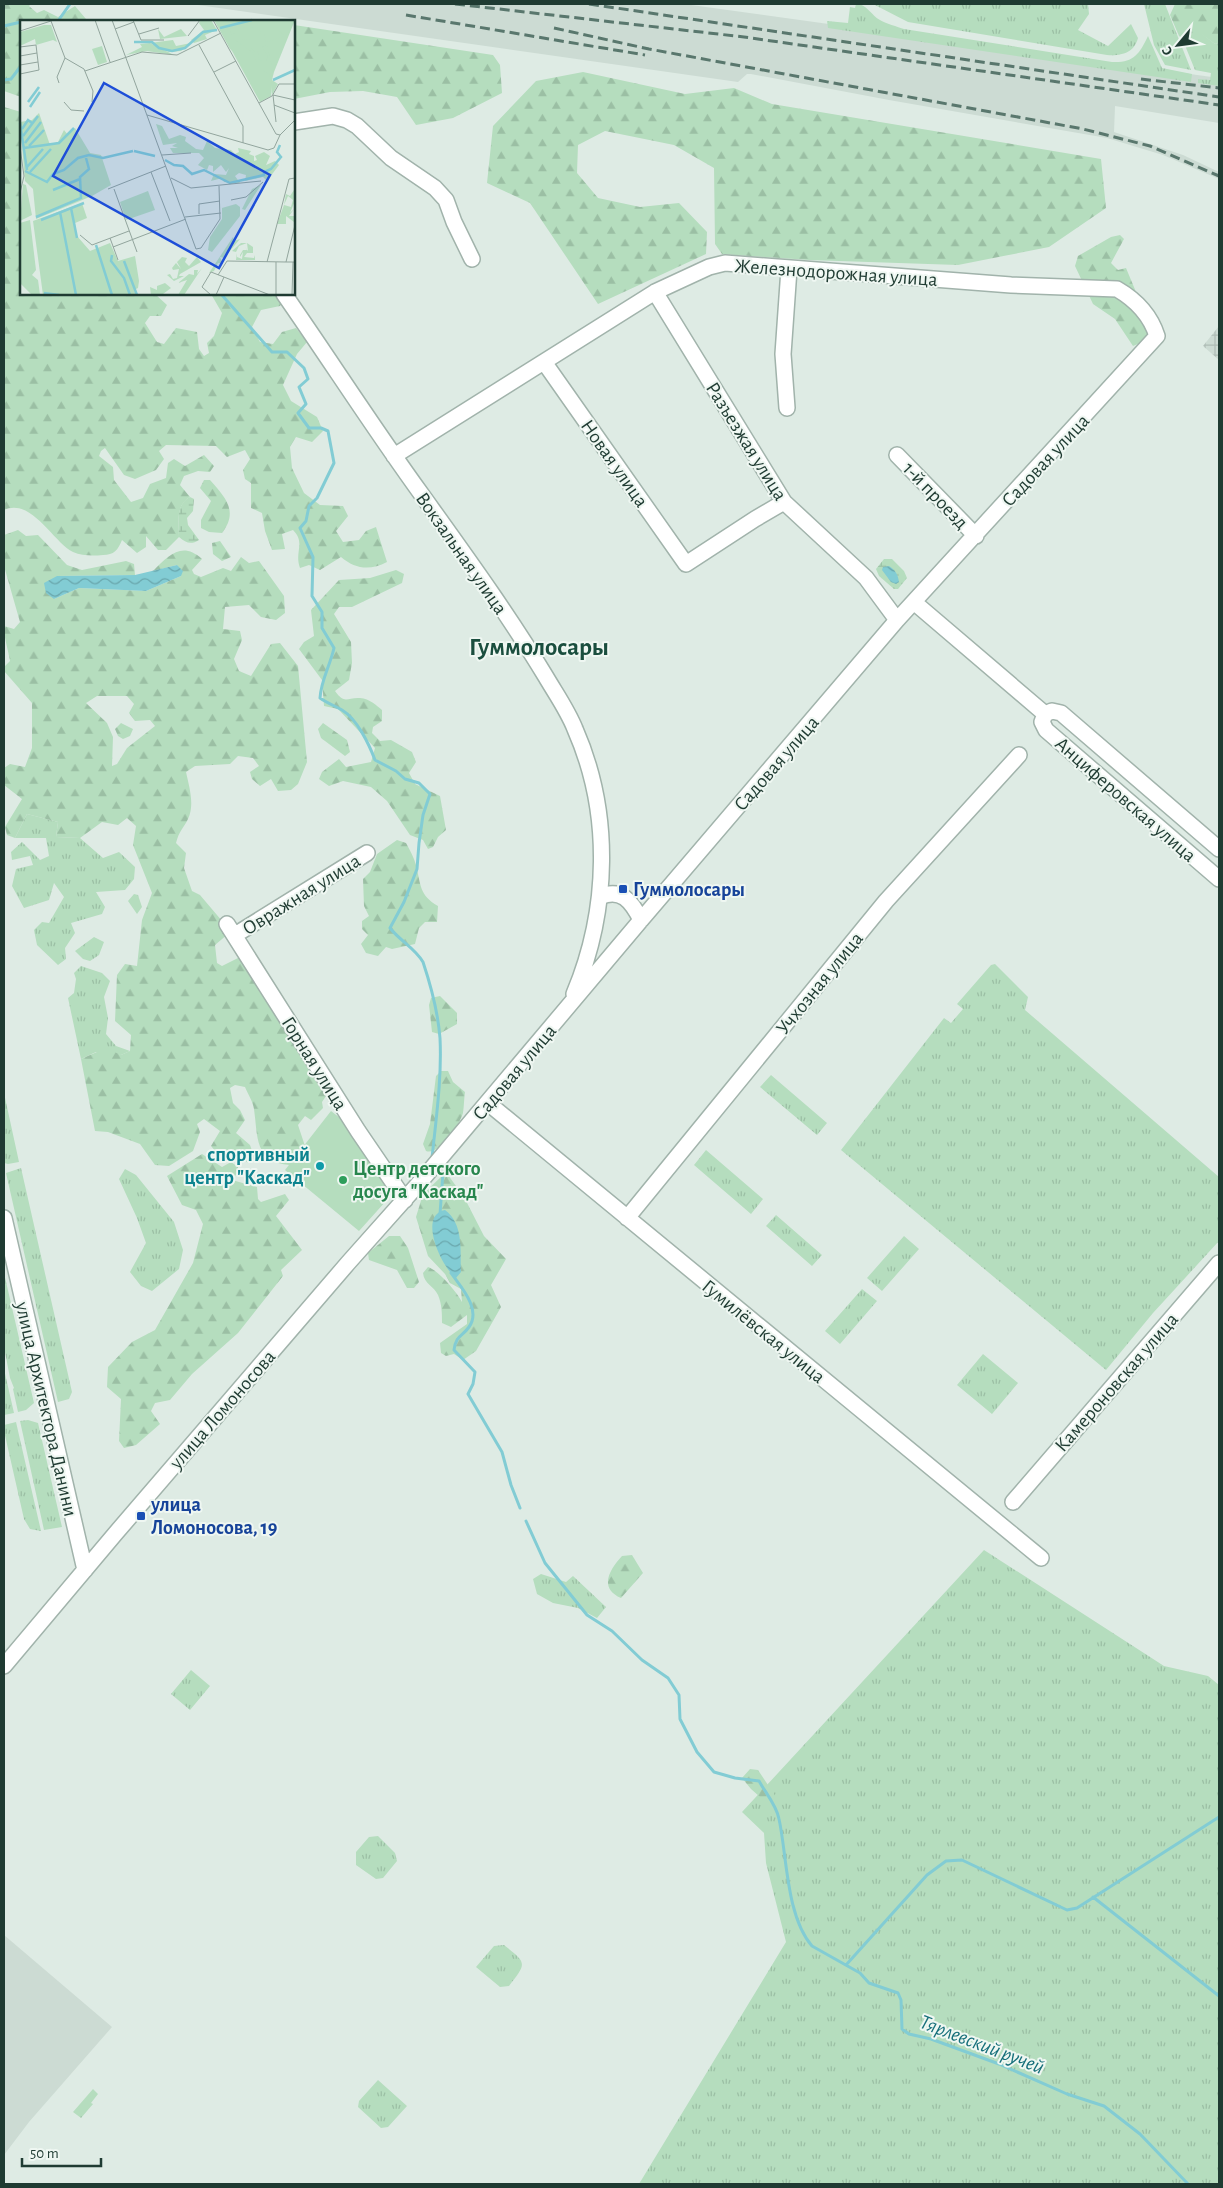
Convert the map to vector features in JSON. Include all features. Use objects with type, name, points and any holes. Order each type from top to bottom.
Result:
[{"type":"street","points":[[295,122],[333,116],[347,120],[357,126],[391,158],[436,188],[446,200],[454,222],[472,259]]},
{"type":"street","name":"Железнодорожная улица","points":[[394,456],[656,292],[710,267],[725,263],[1011,284],[1117,289],[1132,297],[1144,310],[1157,336]]},
{"type":"street","points":[[787,408],[783,354],[789,269]]},
{"type":"street","name":"Разъезжая улица","points":[[656,292],[784,502],[866,578],[898,620]]},
{"type":"street","name":"Вокзальная улица","points":[[285,295],[394,456],[532,653],[575,727],[585,753],[596,797],[602,852],[600,897],[587,958],[568,1006]]},
{"type":"street","name":"Садовая улица","points":[[405,1200],[641,920],[898,620],[1157,336]]},
{"type":"street","name":"Новая улица","points":[[544,362],[686,564],[784,502]]},
{"type":"street","name":"1-й проезд","points":[[897,455],[976,536]]},
{"type":"street","name":"Анциферовская улица","points":[[915,602],[1045,714]]},
{"type":"street","name":"Анциферовская улица","points":[[1219,849],[1061,713],[1052,711],[1045,714],[1042,722],[1046,730],[1219,879]]},
{"type":"street","name":"Учхозная улица","points":[[627,1218],[886,901],[1019,755]]},
{"type":"street","points":[[1173,839],[1187,822]]},
{"type":"street","name":"Овражная улица","points":[[231,930],[367,853]]},
{"type":"street","points":[[600,897],[614,894],[628,899],[641,920]]},
{"type":"street","name":"Горная улица","points":[[231,930],[358,1131],[405,1200]]},
{"type":"street","name":"Гумилёвская улица","points":[[488,1103],[1041,1558]]},
{"type":"street","name":"улица Ломоносова","points":[[4,1666],[348,1263],[405,1200]]},
{"type":"street","name":"улица Архитектора Данини","points":[[4,1218],[85,1570]]},
{"type":"street","name":"Камероновская улица","points":[[1013,1502],[1219,1263]]},
{"type":"shaded area","points":[[191,4],[684,4],[1219,78],[1219,123],[1115,106],[1114,132],[1183,155],[1219,172],[1219,179],[1163,155],[1107,138],[751,74],[747,74],[738,82]]},
{"type":"shaded area","points":[[1219,326],[1219,360],[1203,346]]},
{"type":"shaded area","points":[[4,1935],[112,2027],[29,2122],[4,2155]]},
{"type":"green space","points":[[4,4],[31,4],[29,6],[37,13],[44,10],[58,17],[75,6],[86,20],[20,20],[20,97],[4,91]]},
{"type":"green space","points":[[856,4],[860,4],[882,21],[904,29],[1112,62],[1130,59],[1142,48],[1148,36],[1162,68],[1192,74],[1191,82],[828,28],[827,21],[848,23],[850,7],[855,8]]},
{"type":"green space","points":[[873,4],[1088,4],[1089,14],[1078,30],[1108,46],[1131,24],[1138,38],[1134,47],[1127,52],[1118,55],[1107,55],[908,22]]},
{"type":"green space","points":[[1144,4],[1165,4],[1191,70],[1165,65],[1154,45]]},
{"type":"green space","points":[[1175,4],[1219,4],[1219,43],[1215,44],[1197,31],[1182,38],[1179,36],[1170,15]]},
{"type":"green space","points":[[295,25],[493,55],[500,65],[502,93],[453,118],[416,125],[397,97],[363,91],[330,92],[295,99]]},
{"type":"green space","points":[[1197,30],[1215,44],[1219,43],[1219,86],[1198,83],[1198,79],[1210,80],[1211,73],[1195,70],[1182,38]]},
{"type":"green space","points":[[583,72],[685,94],[734,88],[772,104],[1101,159],[1106,208],[1049,247],[958,265],[809,260],[722,254],[715,244],[714,168],[674,145],[605,131],[578,145],[577,173],[598,198],[640,207],[679,203],[707,232],[706,254],[598,304],[530,203],[487,183],[493,126],[536,81]]},
{"type":"green space","points":[[4,107],[20,112],[20,295],[156,295],[167,305],[161,316],[150,316],[145,323],[157,342],[164,344],[176,328],[197,332],[199,349],[204,356],[209,353],[207,343],[214,336],[222,313],[212,295],[281,295],[284,300],[280,306],[261,310],[252,327],[260,342],[273,344],[282,332],[296,328],[307,342],[297,354],[283,385],[291,401],[317,417],[323,431],[312,442],[296,437],[290,447],[292,468],[304,493],[320,505],[343,506],[348,516],[336,531],[343,542],[359,540],[366,531],[376,527],[387,562],[369,568],[357,566],[341,557],[320,570],[309,565],[300,568],[298,557],[299,539],[293,530],[282,534],[285,549],[272,550],[265,531],[262,513],[251,508],[251,483],[245,479],[243,470],[250,459],[245,450],[227,457],[216,446],[166,445],[159,451],[164,459],[156,470],[135,479],[124,475],[105,448],[99,456],[113,467],[114,480],[131,502],[143,498],[150,484],[166,478],[168,463],[174,459],[185,466],[204,455],[214,466],[210,472],[198,471],[184,476],[180,485],[190,497],[185,501],[180,510],[179,537],[166,550],[158,550],[146,536],[146,547],[137,553],[122,540],[113,553],[107,555],[95,556],[73,552],[65,547],[32,515],[14,508],[4,510]]},
{"type":"green space","points":[[1120,235],[1124,239],[1111,263],[1118,270],[1126,268],[1136,292],[1135,308],[1145,320],[1148,333],[1143,342],[1133,346],[1115,319],[1093,304],[1075,266],[1078,256],[1111,237]]},
{"type":"green space","points":[[204,480],[210,480],[221,492],[228,505],[230,511],[229,518],[222,533],[209,532],[201,528],[201,520],[211,501],[200,488]]},
{"type":"green space","points":[[190,497],[194,499],[193,511],[187,518],[188,525],[199,540],[191,543],[179,537],[180,509],[185,500]]},
{"type":"green space","points":[[18,530],[26,536],[38,535],[67,565],[82,570],[126,561],[134,564],[135,575],[57,576],[54,599],[79,588],[146,591],[181,576],[177,565],[153,571],[170,555],[182,551],[188,551],[202,559],[192,570],[194,574],[201,577],[223,568],[231,571],[241,557],[249,563],[259,561],[284,596],[285,613],[276,620],[261,617],[249,605],[225,607],[223,629],[240,631],[242,640],[234,659],[239,671],[251,676],[271,644],[280,643],[298,666],[307,762],[298,784],[291,790],[278,791],[271,779],[260,786],[252,779],[250,772],[259,766],[253,758],[238,756],[230,764],[195,766],[186,772],[191,796],[191,808],[188,819],[176,843],[186,853],[184,868],[192,891],[200,895],[228,928],[228,934],[215,945],[217,963],[222,966],[242,956],[328,1093],[322,1102],[323,1108],[311,1120],[305,1116],[298,1125],[305,1146],[290,1165],[278,1163],[264,1153],[258,1138],[252,1101],[245,1087],[235,1085],[230,1088],[233,1103],[240,1110],[245,1120],[236,1133],[250,1145],[255,1159],[248,1163],[234,1151],[228,1154],[216,1152],[211,1146],[220,1131],[204,1119],[197,1124],[200,1132],[193,1151],[169,1166],[155,1165],[140,1144],[108,1132],[95,1131],[81,1059],[106,1048],[121,1055],[130,1051],[131,1035],[115,1021],[117,975],[125,964],[137,966],[142,920],[152,893],[133,845],[136,826],[127,818],[118,825],[102,822],[80,838],[56,837],[58,822],[27,814],[15,838],[7,835],[5,827],[22,799],[4,785],[4,768],[10,764],[25,767],[32,748],[32,703],[4,671],[4,667],[10,661],[4,626],[14,629],[20,622],[4,566],[4,535]],"holes":[[[97,696],[127,696],[134,704],[129,713],[135,721],[150,720],[155,726],[127,748],[117,764],[112,766],[113,737],[107,723],[86,703]]]},
{"type":"green space","points":[[220,541],[231,557],[222,561],[213,554],[212,543]]},
{"type":"green space","points":[[884,559],[892,559],[904,571],[907,578],[898,589],[894,589],[879,576],[876,569]]},
{"type":"green space","points":[[396,570],[404,574],[402,583],[352,607],[339,607],[334,614],[351,642],[352,663],[349,680],[335,691],[341,698],[364,699],[372,702],[382,710],[382,721],[373,727],[372,733],[380,741],[391,740],[412,752],[416,762],[409,773],[415,784],[440,796],[446,830],[438,837],[433,847],[428,849],[423,840],[410,835],[387,801],[371,787],[343,781],[329,786],[319,779],[322,772],[339,759],[346,767],[371,762],[375,748],[338,709],[324,706],[322,680],[299,649],[304,642],[314,636],[311,610],[339,580],[370,578]]},
{"type":"green space","points":[[121,723],[133,729],[130,736],[123,739],[118,736],[115,729]]},
{"type":"green space","points":[[323,723],[347,740],[350,752],[345,756],[321,738],[318,729]]},
{"type":"green space","points":[[27,814],[58,822],[56,837],[80,838],[103,858],[119,852],[135,867],[134,879],[125,890],[96,892],[105,907],[102,914],[71,923],[75,933],[65,948],[66,959],[58,965],[37,945],[34,930],[42,922],[49,923],[64,897],[54,883],[49,900],[24,908],[12,886],[16,869],[33,865],[30,856],[12,860],[11,852],[22,842],[40,860],[49,856],[46,838],[15,838]]},
{"type":"green space","points":[[397,840],[406,843],[415,862],[424,893],[427,898],[438,906],[437,922],[425,922],[419,928],[415,944],[392,949],[386,947],[378,956],[366,953],[361,944],[368,935],[362,929],[362,921],[369,916],[364,906],[363,879],[370,872],[377,854]]},
{"type":"green space","points":[[134,894],[138,895],[142,907],[137,914],[128,901]]},
{"type":"green space","points":[[94,937],[104,942],[99,955],[90,961],[83,959],[75,951]]},
{"type":"green space","points":[[995,964],[1028,997],[1025,1010],[1219,1177],[1219,1241],[1153,1313],[1106,1370],[841,1150],[944,1018],[951,1023],[963,1009],[957,1004],[991,965]]},
{"type":"green space","points":[[81,966],[102,973],[110,981],[104,997],[108,1018],[106,1034],[116,1046],[130,1051],[121,1055],[96,1052],[81,1059],[68,998],[74,993],[76,979],[74,973]]},
{"type":"green space","points":[[440,996],[457,1013],[457,1024],[439,1034],[432,1032],[429,1005],[431,998]]},
{"type":"green space","points":[[441,1071],[448,1071],[453,1082],[465,1092],[463,1113],[458,1124],[443,1144],[437,1149],[426,1151],[423,1144],[430,1124],[436,1076]]},
{"type":"green space","points":[[771,1075],[827,1123],[817,1135],[760,1087]]},
{"type":"green space","points":[[4,1093],[19,1162],[8,1164],[4,1163]]},
{"type":"green space","name":"Центр детского досуга \"Каскад\"","points":[[331,1111],[340,1118],[345,1117],[395,1191],[359,1231],[285,1170]]},
{"type":"green space","points":[[706,1150],[763,1199],[751,1214],[694,1165]]},
{"type":"green space","points":[[202,1154],[222,1167],[231,1162],[238,1167],[238,1172],[232,1180],[257,1187],[258,1199],[261,1202],[285,1194],[289,1200],[276,1216],[302,1250],[281,1270],[283,1276],[238,1333],[192,1374],[170,1400],[155,1403],[151,1411],[160,1424],[136,1445],[124,1448],[119,1441],[121,1399],[107,1387],[108,1367],[132,1342],[155,1330],[193,1263],[203,1224],[196,1210],[182,1205],[167,1176]]},
{"type":"green space","points":[[21,1168],[72,1392],[69,1399],[58,1402],[6,1173]]},
{"type":"green space","points":[[125,1169],[136,1175],[174,1222],[183,1250],[179,1269],[152,1291],[141,1286],[130,1272],[146,1243],[119,1179]]},
{"type":"green space","points":[[448,1175],[464,1197],[484,1236],[506,1259],[491,1285],[501,1307],[476,1351],[463,1360],[454,1354],[446,1356],[441,1353],[440,1343],[467,1324],[467,1315],[451,1327],[442,1323],[442,1309],[439,1298],[425,1280],[423,1273],[428,1267],[432,1269],[452,1287],[462,1302],[461,1289],[450,1283],[445,1274],[428,1256],[416,1217],[423,1194],[442,1176]]},
{"type":"green space","points":[[776,1215],[822,1255],[812,1266],[766,1226]]},
{"type":"green space","points":[[389,1236],[400,1236],[408,1248],[419,1282],[414,1288],[407,1288],[397,1270],[369,1260],[368,1253]]},
{"type":"green space","points":[[904,1236],[919,1249],[882,1291],[867,1278]]},
{"type":"green space","points":[[4,1273],[34,1403],[26,1410],[18,1412],[4,1347]]},
{"type":"green space","points":[[862,1289],[877,1301],[840,1344],[825,1331]]},
{"type":"green space","points":[[983,1354],[1018,1383],[992,1414],[957,1385]]},
{"type":"green space","points":[[4,1369],[14,1413],[4,1415]]},
{"type":"green space","points":[[28,1420],[38,1423],[62,1527],[44,1530],[20,1421]]},
{"type":"green space","points":[[16,1422],[41,1531],[30,1529],[24,1519],[4,1431],[4,1425]]},
{"type":"green space","points":[[984,1550],[1164,1666],[1208,1676],[1219,1685],[1219,2184],[639,2184],[786,1942],[766,1863],[764,1833],[742,1812]]},
{"type":"green space","points":[[632,1555],[643,1573],[621,1598],[610,1589],[608,1578],[610,1572],[622,1556]]},
{"type":"green space","points":[[541,1574],[566,1582],[573,1576],[606,1607],[597,1618],[578,1608],[553,1603],[537,1594],[533,1579]]},
{"type":"green space","points":[[191,1670],[210,1686],[190,1710],[171,1694]]},
{"type":"green space","points":[[750,1769],[758,1770],[776,1797],[768,1804],[742,1778]]},
{"type":"green space","points":[[378,1836],[395,1853],[397,1861],[383,1878],[376,1879],[356,1865],[356,1852],[369,1837]]},
{"type":"green space","points":[[504,1945],[517,1956],[522,1964],[509,1986],[500,1987],[476,1967],[494,1946]]},
{"type":"green space","points":[[378,2080],[407,2106],[388,2127],[381,2128],[358,2107],[359,2101]]},
{"type":"green space","points":[[93,2089],[98,2094],[91,2103],[93,2104],[81,2118],[73,2112]]},
{"type":"water","points":[[177,565],[183,571],[181,576],[146,591],[79,588],[54,599],[46,593],[44,583],[57,576],[135,575]]},
{"type":"water","points":[[889,566],[898,577],[899,582],[896,584],[891,582],[882,570],[883,567]]},
{"type":"water","points":[[445,1210],[455,1223],[460,1238],[461,1272],[456,1278],[444,1264],[432,1231],[433,1221],[437,1214]]},
{"type":"waterway","points":[[59,20],[70,4]]},
{"type":"waterway","points":[[4,26],[20,22]]},
{"type":"waterway","name":"Тярлевский ручей","points":[[4,80],[11,79],[20,67]]},
{"type":"waterway","name":"Тярлевский ручей","points":[[222,295],[272,352],[287,352],[304,368],[308,379],[299,387],[306,404],[298,413],[309,428],[321,428],[328,431],[334,463],[317,498],[309,506],[306,521],[300,528],[313,557],[312,596],[322,612],[322,628],[334,648],[322,685],[320,698],[342,710],[353,719],[366,740],[375,760],[396,771],[405,779],[419,783],[430,794],[423,815],[417,869],[404,902],[390,928],[423,962],[438,1019],[440,1068],[432,1158]]},
{"type":"waterway","name":"Тярлевский ручей","points":[[440,1214],[443,1172]]},
{"type":"waterway","name":"Тярлевский ручей","points":[[451,1273],[468,1298],[473,1313],[469,1327],[458,1339],[454,1350],[475,1372],[473,1384],[468,1394],[502,1452],[511,1485],[520,1508]]},
{"type":"waterway","name":"Тярлевский ручей","points":[[526,1521],[545,1563],[587,1615],[612,1631],[642,1660],[668,1678],[679,1695],[680,1719],[697,1752],[714,1772],[735,1778],[759,1781],[778,1814],[792,1902],[803,1933],[812,1946],[860,1973],[869,1983],[898,1993],[901,2000],[902,2029],[909,2034],[931,2039],[999,2064],[1067,2094],[1104,2106],[1140,2134],[1188,2184]]},
{"type":"waterway","points":[[846,1965],[927,1875],[946,1861],[962,1860],[1067,1910],[1077,1908],[1219,1817]]},
{"type":"waterway","points":[[1093,1897],[1219,1996]]},
{"type":"railway","points":[[455,4],[744,37],[1219,105]]},
{"type":"railway","points":[[589,4],[1219,97]]},
{"type":"railway","points":[[406,15],[645,55]]},
{"type":"railway","points":[[554,28],[649,49],[1083,129],[1150,146],[1219,176]]},
{"type":"railway","points":[[1141,79],[1219,88]]},
{"type":"place","name":"Гуммолосары","points":[[623,889]]},
{"type":"place","name":"спортивный центр \"Каскад\"","points":[[320,1166]]},
{"type":"place","name":"Центр детского досуга \"Каскад\"","points":[[343,1180]]},
{"type":"place","name":"улица Ломоносова, 19","points":[[141,1516]]},
{"type":"district","name":"Гуммолосары","points":[[539,646]]}]
